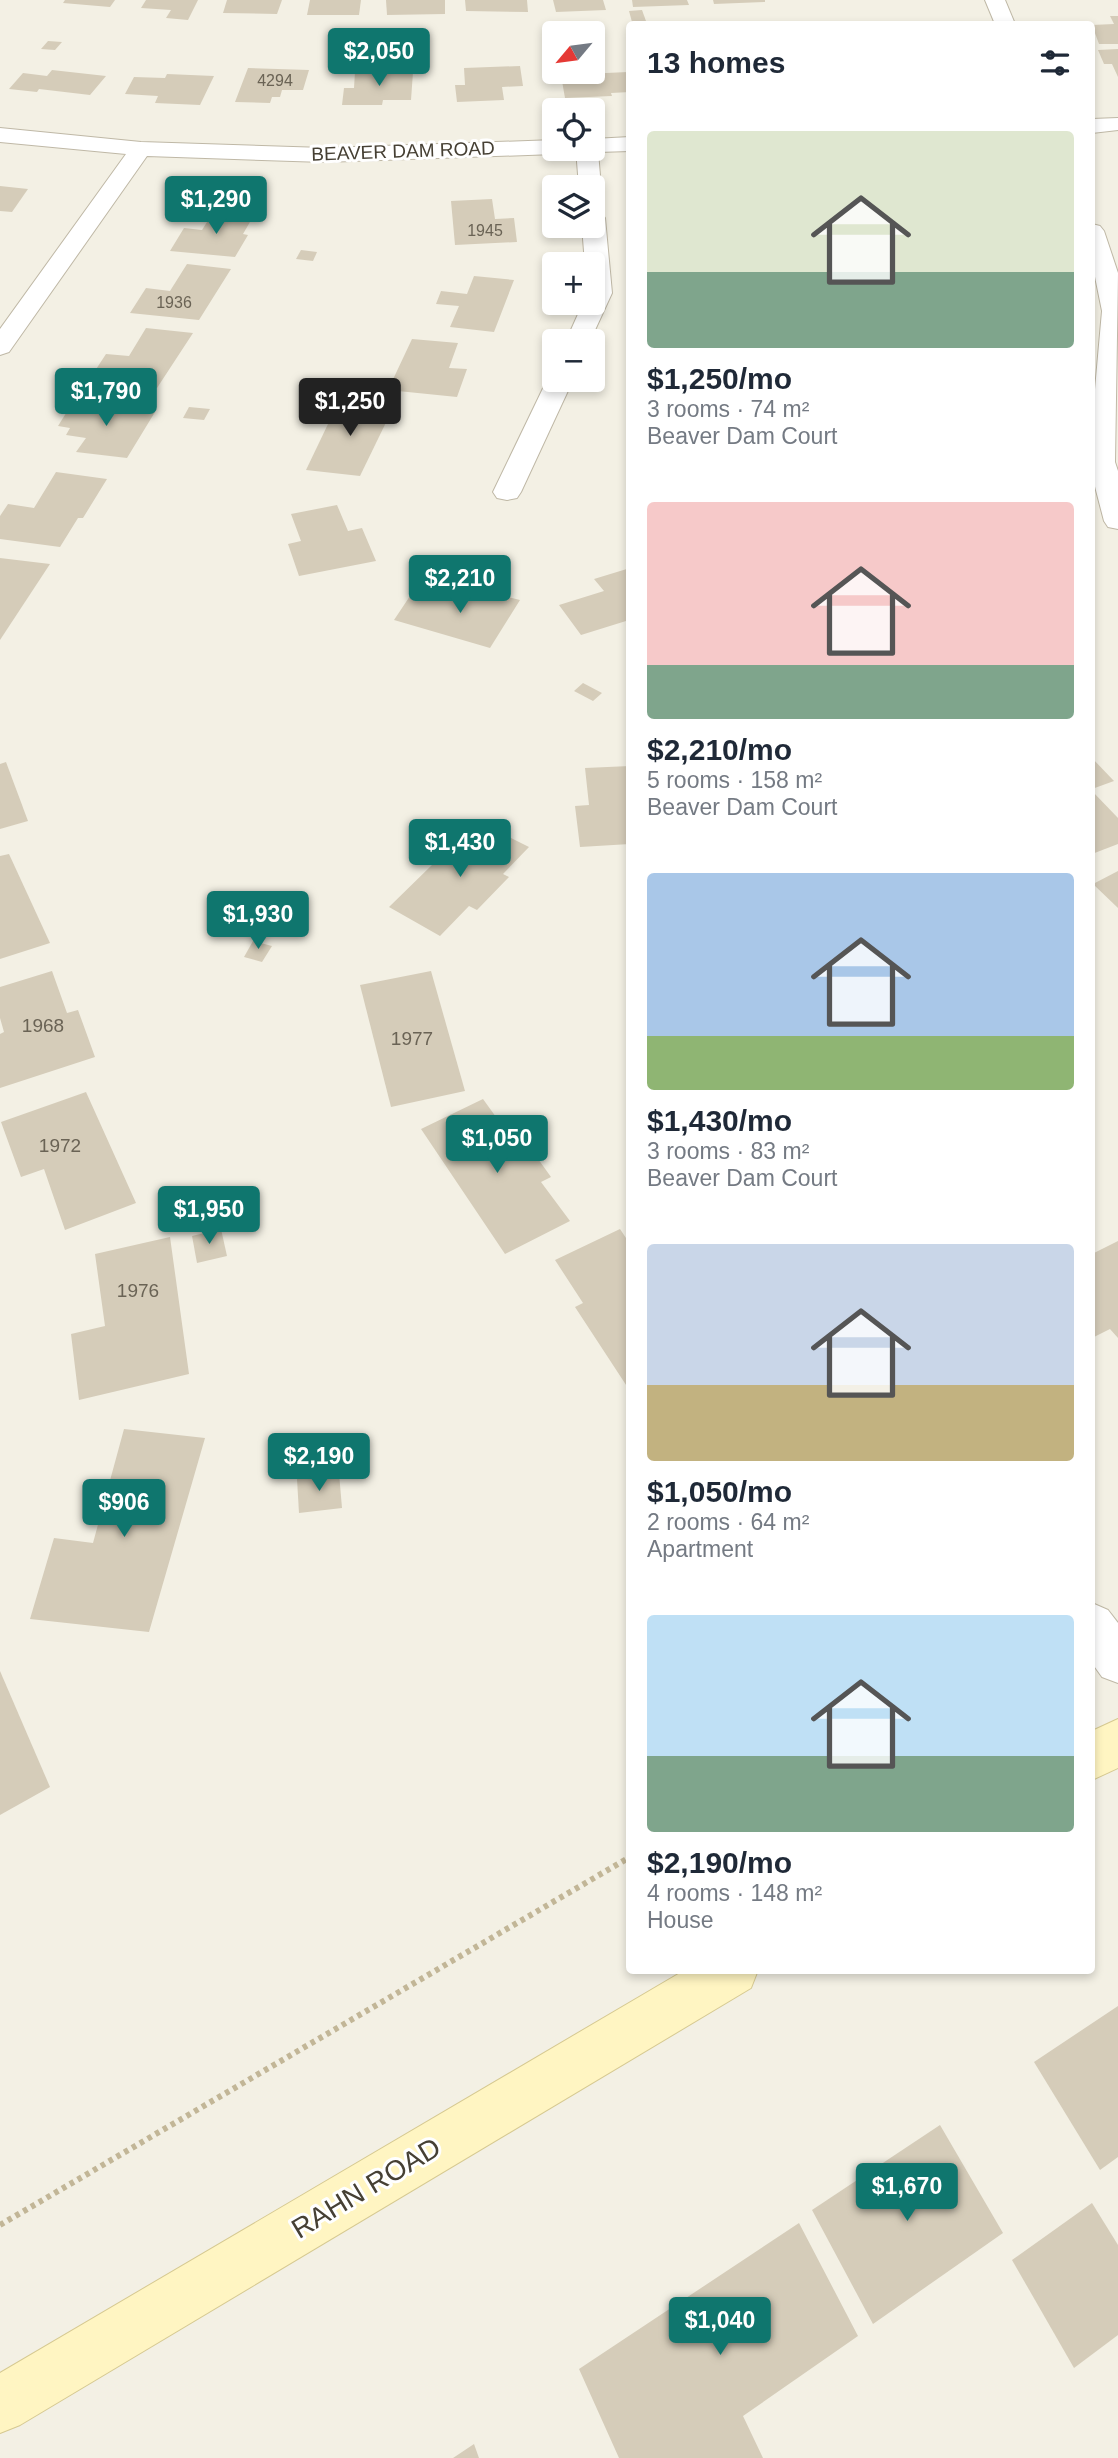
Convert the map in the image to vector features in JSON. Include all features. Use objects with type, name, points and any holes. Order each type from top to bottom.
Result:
[{"type":"street","points":[[995,0],[1004,21]]},
{"type":"street","points":[[1095,125],[1118,124]]},
{"type":"street","name":"BEAVER DAM ROAD","points":[[0,135],[141,149],[324,155],[542,147]]},
{"type":"street","points":[[605,145],[626,144]]},
{"type":"street","points":[[0,347],[141,149]]},
{"type":"street","points":[[584,329],[600,293],[595,238]]},
{"type":"street","points":[[1095,238],[1103,258],[1114,311],[1102,462],[1118,521]]},
{"type":"street","points":[[507,492],[554,392]]},
{"type":"street","points":[[1095,1629],[1118,1661]]},
{"type":"street","points":[[1095,1755],[1118,1742]]},
{"type":"street","name":"RAHN ROAD","points":[[0,2405],[726,1974]]},
{"type":"path","points":[[0,2225],[626,1859]]},
{"type":"building","points":[[65,0],[115,0],[110,7],[63,3]]},
{"type":"building","points":[[146,0],[198,0],[188,20],[166,18],[171,10],[141,8]]},
{"type":"building","points":[[227,0],[282,0],[277,14],[223,13]]},
{"type":"building","points":[[310,0],[361,0],[359,15],[307,15]]},
{"type":"building","points":[[386,0],[445,0],[445,14],[387,15]]},
{"type":"building","points":[[465,0],[527,0],[528,12],[466,11]]},
{"type":"building","points":[[553,0],[603,0],[606,10],[556,12]]},
{"type":"building","points":[[632,0],[687,0],[689,5],[633,7]]},
{"type":"building","points":[[713,0],[765,0],[765,2],[714,4]]},
{"type":"building","points":[[642,10],[646,21],[632,21],[629,11]]},
{"type":"building","points":[[1110,16],[1118,16],[1118,44],[1099,44],[1095,25],[1114,24]]},
{"type":"building","points":[[48,41],[62,42],[55,50],[41,49]]},
{"type":"building","points":[[1118,49],[1118,77],[1112,64],[1104,64],[1098,50]]},
{"type":"building","points":[[520,66],[523,86],[502,87],[504,100],[457,102],[455,85],[465,85],[464,68]]},
{"type":"building","points":[[248,68],[309,70],[303,90],[282,90],[280,97],[272,97],[270,103],[235,102]]},
{"type":"building","points":[[52,70],[106,76],[90,95],[39,89],[37,92],[9,89],[23,73],[47,76]]},
{"type":"building","points":[[355,72],[413,72],[411,100],[383,100],[382,105],[342,105],[344,88],[354,88]]},
{"type":"building","points":[[626,72],[626,92],[611,93],[612,96],[565,98],[563,84],[606,84],[606,73]]},
{"type":"building","points":[[167,74],[214,76],[200,105],[155,103],[158,96],[125,94],[134,77],[165,78]]},
{"type":"building","points":[[0,186],[28,189],[12,212],[0,211]]},
{"type":"building","points":[[492,199],[495,219],[514,218],[517,242],[455,245],[451,201]]},
{"type":"building","points":[[214,211],[254,215],[243,234],[248,235],[235,257],[170,251],[184,228],[202,230]]},
{"type":"building","points":[[301,250],[317,252],[313,261],[296,259]]},
{"type":"building","points":[[187,264],[231,269],[199,320],[130,313],[146,288],[170,291]]},
{"type":"building","points":[[474,276],[514,280],[494,332],[450,327],[459,306],[436,304],[441,291],[467,294]]},
{"type":"building","points":[[146,328],[193,333],[157,388],[89,380],[106,354],[129,356]]},
{"type":"building","points":[[412,339],[458,343],[449,368],[467,369],[457,397],[388,390]]},
{"type":"building","points":[[340,399],[394,406],[360,476],[306,470]]},
{"type":"building","points":[[73,402],[155,412],[127,458],[76,452],[86,438],[66,435],[70,428],[58,426]]},
{"type":"building","points":[[189,407],[210,409],[204,420],[183,418]]},
{"type":"building","points":[[56,472],[107,479],[83,518],[78,518],[60,547],[0,539],[0,516],[8,504],[34,508]]},
{"type":"building","points":[[337,505],[348,531],[362,528],[376,561],[299,576],[288,544],[301,541],[291,514]]},
{"type":"building","points":[[0,558],[50,564],[0,640]]},
{"type":"building","points":[[626,569],[626,621],[581,635],[559,605],[604,591],[594,579]]},
{"type":"building","points":[[466,586],[520,600],[490,648],[394,620],[414,590],[457,600]]},
{"type":"building","points":[[583,683],[602,693],[593,701],[574,691]]},
{"type":"building","points":[[1095,761],[1114,781],[1095,788]]},
{"type":"building","points":[[6,762],[28,821],[0,829],[0,764]]},
{"type":"building","points":[[626,766],[626,844],[580,847],[575,806],[589,805],[585,768]]},
{"type":"building","points":[[1095,794],[1118,818],[1118,844],[1095,853]]},
{"type":"building","points":[[477,821],[529,847],[503,874],[509,877],[477,910],[469,906],[440,936],[389,907]]},
{"type":"building","points":[[9,854],[50,943],[0,959],[0,856]]},
{"type":"building","points":[[1118,871],[1118,908],[1095,886],[1095,883]]},
{"type":"building","points":[[253,941],[272,946],[262,962],[244,957]]},
{"type":"building","points":[[52,971],[67,1013],[78,1010],[95,1057],[0,1088],[0,1034],[4,1032],[0,1018],[0,987]]},
{"type":"building","points":[[431,971],[465,1091],[391,1107],[360,985]]},
{"type":"building","points":[[86,1092],[136,1203],[65,1230],[44,1169],[21,1177],[1,1122]]},
{"type":"building","points":[[483,1099],[509,1135],[518,1131],[551,1177],[541,1182],[570,1221],[505,1254],[421,1129]]},
{"type":"building","points":[[221,1229],[227,1256],[197,1263],[192,1236]]},
{"type":"building","points":[[620,1229],[626,1238],[626,1385],[575,1307],[583,1303],[555,1260]]},
{"type":"building","points":[[170,1237],[189,1374],[79,1400],[71,1334],[105,1326],[95,1254]]},
{"type":"building","points":[[1118,1241],[1118,1338],[1110,1329],[1095,1336],[1095,1252]]},
{"type":"building","points":[[124,1429],[205,1438],[149,1632],[30,1619],[54,1538],[93,1543]]},
{"type":"building","points":[[339,1473],[342,1508],[299,1513],[297,1479]]},
{"type":"building","points":[[0,1671],[50,1787],[0,1815]]},
{"type":"building","points":[[1118,2006],[1118,2157],[1100,2170],[1034,2062]]},
{"type":"building","points":[[940,2125],[1003,2233],[873,2324],[812,2210]]},
{"type":"building","points":[[1092,2203],[1118,2245],[1118,2335],[1074,2368],[1012,2260]]},
{"type":"building","points":[[799,2223],[858,2336],[743,2416],[763,2458],[619,2458],[579,2369]]},
{"type":"building","points":[[474,2444],[479,2458],[453,2458]]}]
